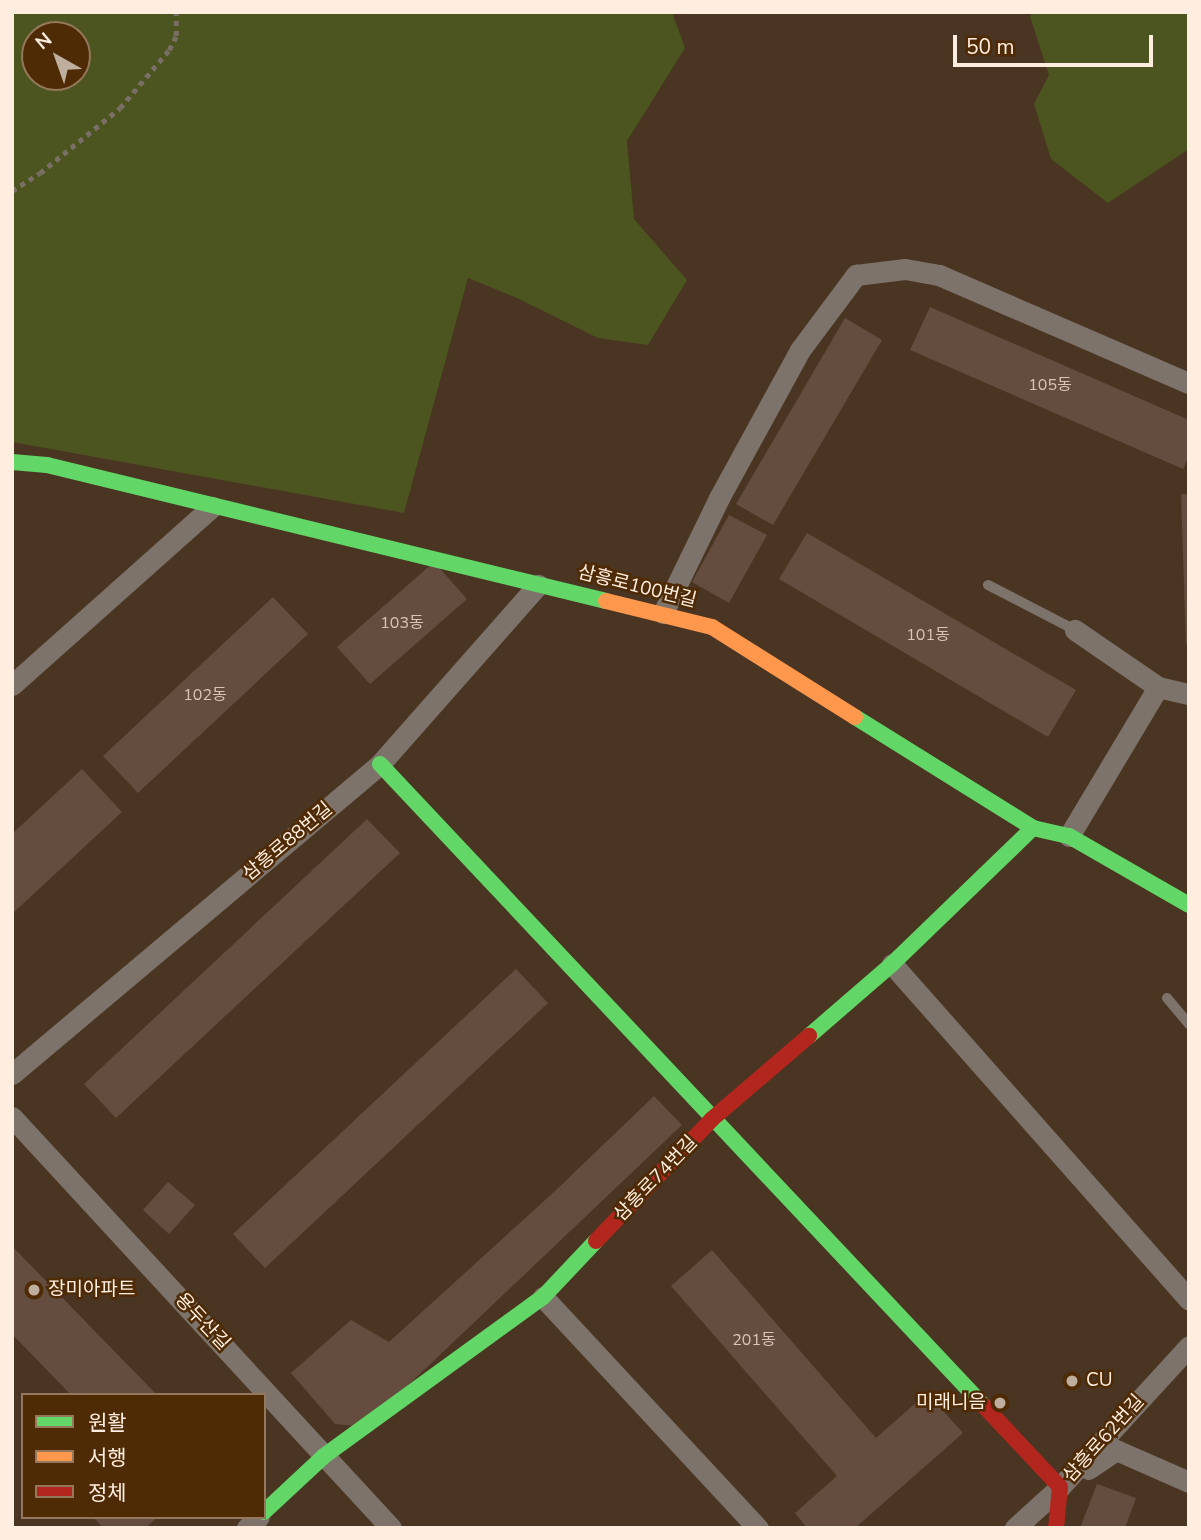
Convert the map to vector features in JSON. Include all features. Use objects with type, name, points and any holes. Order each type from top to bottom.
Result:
[{"type":"street","points":[[663,613],[719,498],[800,350],[856,275],[905,269],[939,275],[1189,383]]},
{"type":"street","name":"삼흥로100번길","points":[[12,462],[47,465],[712,627],[1033,828],[1069,836],[1189,905]]},
{"type":"street","points":[[12,685],[212,507]]},
{"type":"street","name":"삼흥로88번길","points":[[12,1074],[380,764],[538,585]]},
{"type":"street","points":[[1075,630],[1158,687],[1189,694]]},
{"type":"street","points":[[1069,836],[1158,687]]},
{"type":"street","points":[[380,764],[1060,1487],[1056,1528]]},
{"type":"street","name":"삼흥로74번길","points":[[266,1510],[324,1456],[543,1297],[712,1119],[892,964],[1033,828]]},
{"type":"street","points":[[892,964],[1189,1300]]},
{"type":"street","name":"용두산길","points":[[12,1117],[391,1528]]},
{"type":"street","points":[[543,1297],[758,1528]]},
{"type":"street","name":"삼흥로62번길","points":[[1014,1528],[1060,1487],[1189,1346]]},
{"type":"street","points":[[1060,1487],[1116,1450],[1189,1482]]},
{"type":"lane","points":[[988,585],[1075,630]]},
{"type":"lane","points":[[1167,998],[1189,1024]]},
{"type":"path","points":[[12,191],[40,173],[120,108],[169,50],[176,36],[176,12]]},
{"type":"green space","points":[[12,12],[672,12],[685,48],[627,141],[634,219],[687,280],[648,345],[598,338],[517,298],[468,278],[404,513],[12,442]]},
{"type":"green space","points":[[1033,12],[1189,12],[1189,149],[1108,203],[1051,159],[1034,104],[1049,75],[1030,17]]},
{"type":"building","points":[[930,307],[1189,420],[1189,456],[1183,469],[910,350]]},
{"type":"building","points":[[845,318],[882,340],[773,525],[736,504]]},
{"type":"building","points":[[1181,494],[1189,494],[1189,645],[1186,645]]},
{"type":"building","points":[[729,515],[767,535],[729,603],[692,582]]},
{"type":"building","points":[[807,533],[1076,690],[1048,737],[779,579]]},
{"type":"building","points":[[434,562],[467,599],[370,684],[337,647]]},
{"type":"building","points":[[273,597],[308,634],[138,793],[103,756]]},
{"type":"building","points":[[82,769],[122,812],[12,914],[12,834]]},
{"type":"building","points":[[367,819],[400,853],[116,1118],[84,1084]]},
{"type":"building","points":[[516,969],[548,1003],[265,1268],[233,1234]]},
{"type":"building","points":[[654,1096],[682,1125],[364,1427],[335,1424],[291,1373],[351,1320],[389,1342],[555,1191]]},
{"type":"building","points":[[168,1182],[195,1205],[169,1234],[143,1210]]},
{"type":"building","name":"장미아파트","points":[[12,1246],[155,1393],[69,1393],[12,1334]]},
{"type":"building","points":[[712,1250],[876,1438],[927,1393],[963,1433],[855,1528],[807,1528],[795,1513],[837,1476],[671,1286]]},
{"type":"building","points":[[1097,1484],[1136,1498],[1125,1528],[1080,1528]]},
{"type":"building","points":[[95,1519],[155,1519],[146,1528],[103,1528]]},
{"type":"traffic: fast","points":[[12,462],[47,465],[606,601]]},
{"type":"traffic: fast","points":[[855,717],[1033,828],[1069,836],[1189,905]]},
{"type":"traffic: fast","points":[[380,764],[983,1405]]},
{"type":"traffic: fast","points":[[809,1036],[892,964],[1033,828]]},
{"type":"traffic: fast","points":[[266,1510],[324,1456],[543,1297],[596,1241]]},
{"type":"traffic: slow","points":[[606,601],[712,627],[855,717]]},
{"type":"traffic: jam","points":[[596,1241],[712,1119],[809,1036]]},
{"type":"traffic: jam","points":[[983,1405],[1060,1487],[1056,1528]]},
{"type":"place","name":"장미아파트","points":[[34,1290]]},
{"type":"place","name":"CU","points":[[1072,1381]]},
{"type":"place","name":"미래니음","points":[[1000,1403]]}]
